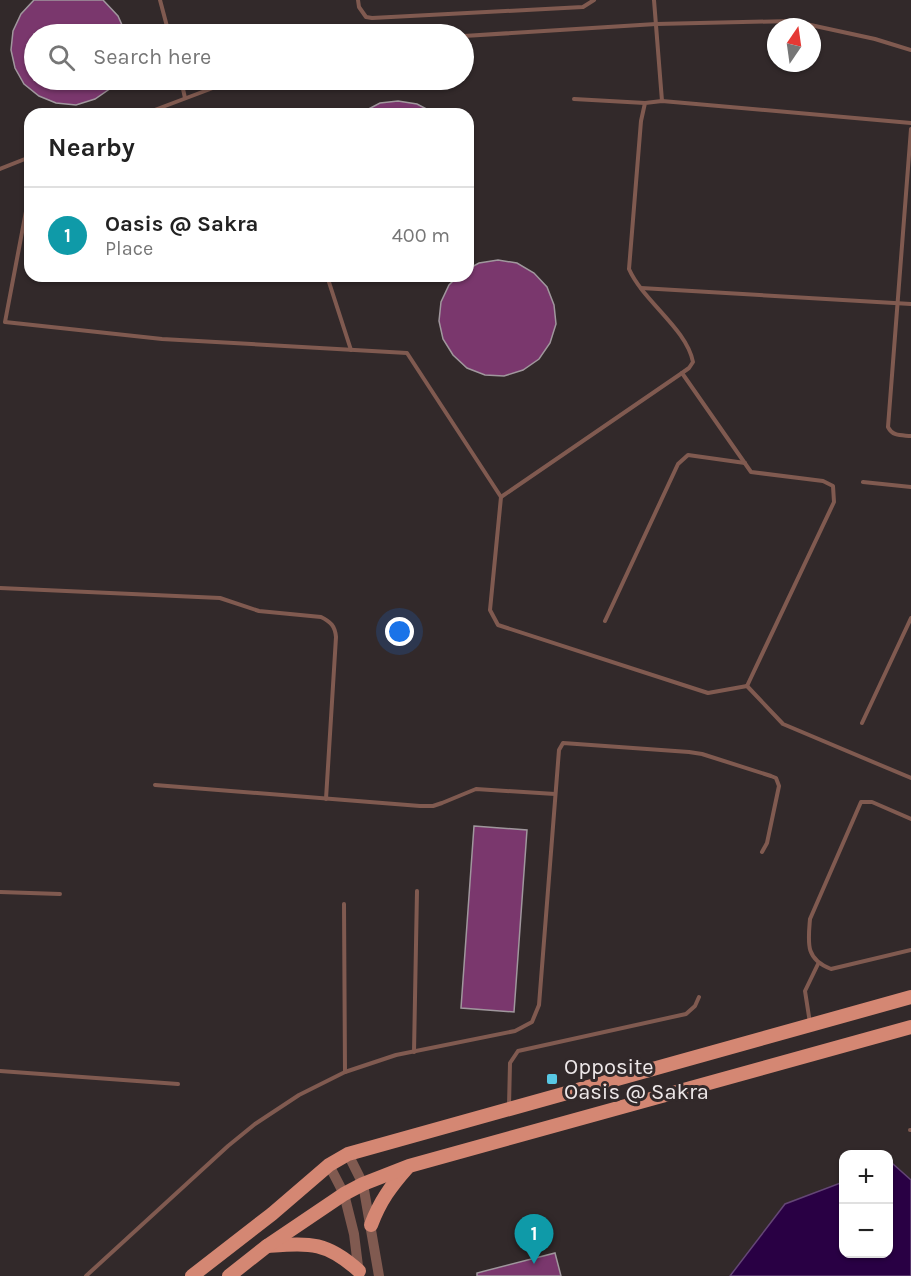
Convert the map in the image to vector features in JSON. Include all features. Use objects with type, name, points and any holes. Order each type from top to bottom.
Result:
[{"type":"main road","points":[[192,1276],[272,1214],[329,1165],[348,1154],[911,997]]},
{"type":"main road","points":[[229,1276],[267,1246],[344,1194],[409,1166],[911,1027]]},
{"type":"main road","points":[[371,1225],[386,1191],[409,1166]]},
{"type":"main road","points":[[267,1246],[306,1243],[325,1247],[345,1258],[359,1274]]},
{"type":"street","points":[[348,1154],[363,1184],[379,1276]]},
{"type":"street","points":[[329,1165],[344,1194],[354,1234],[359,1274]]},
{"type":"lane","points":[[160,0],[166,24]]},
{"type":"lane","points":[[358,0],[359,7],[366,17],[372,18],[583,8],[594,0]]},
{"type":"lane","points":[[654,0],[662,101]]},
{"type":"lane","points":[[474,35],[656,24],[792,21],[911,50]]},
{"type":"lane","points":[[183,90],[185,98]]},
{"type":"lane","points":[[159,108],[207,90]]},
{"type":"lane","points":[[574,99],[645,103],[662,101],[911,123]]},
{"type":"lane","points":[[501,497],[682,373],[693,362],[691,352],[631,274],[628,263],[641,121],[645,103]]},
{"type":"lane","points":[[911,129],[888,427],[897,435],[911,436]]},
{"type":"lane","points":[[0,169],[24,159]]},
{"type":"lane","points":[[24,222],[5,322],[162,339],[407,353],[501,497],[490,610],[498,625],[708,693],[747,687]]},
{"type":"lane","points":[[329,282],[351,350]]},
{"type":"lane","points":[[641,288],[911,304]]},
{"type":"lane","points":[[682,373],[751,472],[824,481],[833,486],[834,502],[747,687]]},
{"type":"lane","points":[[605,621],[678,464],[688,455],[745,463]]},
{"type":"lane","points":[[863,482],[911,488]]},
{"type":"lane","points":[[0,588],[220,598],[259,611],[321,617],[327,620],[333,625],[336,637],[326,799]]},
{"type":"lane","points":[[861,723],[911,618]]},
{"type":"lane","points":[[747,687],[783,724],[911,778]]},
{"type":"lane","points":[[86,1276],[255,1124],[299,1095],[345,1072],[396,1055],[527,1027],[539,1005],[559,750],[563,743],[702,754],[771,776],[778,782],[767,843],[762,852]]},
{"type":"lane","points":[[155,785],[433,806],[476,789],[555,794]]},
{"type":"lane","points":[[911,819],[872,802],[861,802],[810,919],[810,955],[818,964],[834,970],[911,950]]},
{"type":"lane","points":[[414,1052],[417,891]]},
{"type":"lane","points":[[0,892],[60,894]]},
{"type":"lane","points":[[344,904],[345,1072]]},
{"type":"lane","points":[[810,1025],[805,991],[818,964]]},
{"type":"lane","points":[[509,1109],[510,1063],[518,1050],[687,1014],[695,1006],[699,997]]},
{"type":"lane","points":[[0,1071],[178,1084]]},
{"type":"shaded area","points":[[893,1164],[911,1180],[911,1276],[730,1276],[785,1204],[839,1184],[839,1258],[893,1258]]},
{"type":"building","points":[[34,0],[103,0],[118,16],[122,24],[24,24],[24,84],[15,68],[11,50],[13,31],[21,14]]},
{"type":"building","points":[[32,90],[108,90],[95,99],[76,105],[56,103]]},
{"type":"building","points":[[398,101],[417,104],[425,108],[370,108],[380,103]]},
{"type":"building","points":[[498,260],[517,263],[534,273],[547,287],[554,305],[556,324],[550,343],[539,359],[523,370],[504,376],[485,375],[467,368],[453,355],[443,339],[439,321],[441,302],[449,285],[452,282],[474,282],[474,266]]},
{"type":"building","points":[[474,826],[527,830],[514,1012],[461,1008]]},
{"type":"building","points":[[555,1253],[561,1276],[477,1276],[477,1273]]},
{"type":"place","name":"Opposite Oasis @ Sakra","points":[[552,1079]]},
{"type":"place","name":"Oasis @ Sakra","points":[[534,1264]]}]
